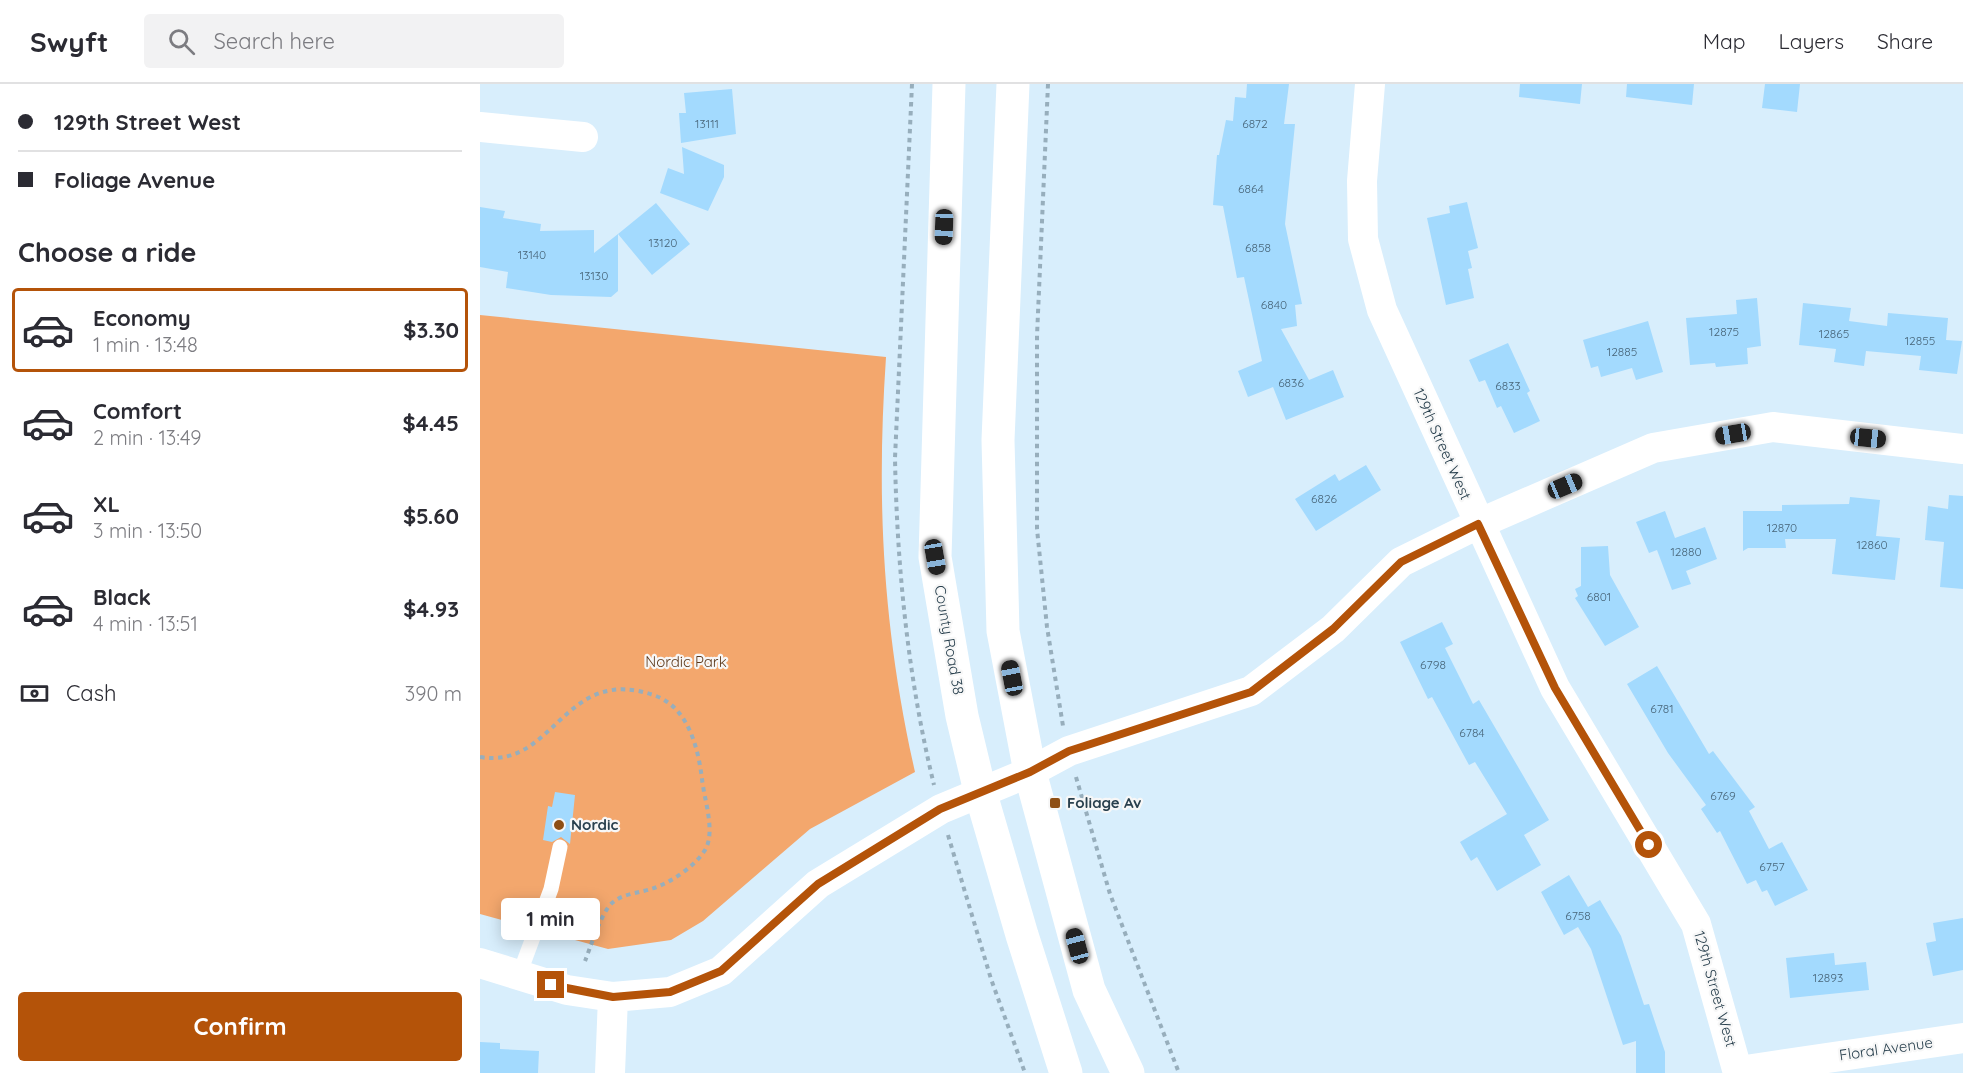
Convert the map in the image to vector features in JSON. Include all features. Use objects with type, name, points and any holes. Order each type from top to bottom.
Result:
[{"type":"main road","name":"County Road 38","points":[[949,84],[935,557],[962,716],[980,791],[1022,935],[1066,1073]]},
{"type":"main road","points":[[1013,84],[998,440],[1003,631],[1030,772],[1089,990],[1128,1073]]},
{"type":"street","name":"129th Street West","points":[[1370,84],[1362,181],[1363,239],[1382,310],[1555,688],[1696,924],[1738,1072]]},
{"type":"street","points":[[480,127],[583,137]]},
{"type":"street","points":[[480,963],[567,990],[613,997],[670,992],[721,971],[818,884],[940,809],[1030,772],[1069,751],[1251,692],[1333,629],[1401,562],[1478,524],[1653,448],[1773,427],[1963,448]]},
{"type":"street","points":[[610,1073],[613,997]]},
{"type":"street","name":"Floral Avenue","points":[[1738,1072],[1963,1038]]},
{"type":"lane","points":[[519,975],[550,889],[560,847]]},
{"type":"path","points":[[912,84],[895,458],[898,566],[915,692],[940,809],[990,979],[1025,1073]]},
{"type":"path","points":[[1048,84],[1037,336],[1037,529],[1059,710],[1110,894],[1179,1073]]},
{"type":"path","points":[[480,757],[491,759],[518,754],[537,741],[580,702],[618,687],[645,692],[677,708],[691,735],[700,762],[710,837],[704,850],[682,873],[656,887],[622,897],[610,904],[585,961]]},
{"type":"green space","name":"Nordic Park","points":[[480,315],[886,357],[882,464],[885,566],[896,668],[915,772],[810,829],[703,921],[671,940],[608,949],[480,914]]},
{"type":"building","points":[[1247,84],[1289,84],[1284,124],[1295,124],[1285,224],[1302,304],[1295,305],[1297,326],[1281,329],[1309,380],[1333,370],[1344,397],[1286,420],[1273,387],[1248,397],[1238,371],[1262,361],[1244,277],[1237,278],[1223,206],[1213,205],[1217,155],[1219,155],[1226,120],[1233,121],[1235,97],[1246,98]]},
{"type":"building","points":[[1520,84],[1582,84],[1580,104],[1519,97]]},
{"type":"building","points":[[1627,84],[1694,84],[1692,105],[1626,97]]},
{"type":"building","points":[[1765,84],[1800,84],[1797,112],[1762,108]]},
{"type":"building","points":[[732,89],[736,134],[681,143],[679,113],[686,113],[684,93]]},
{"type":"building","points":[[682,147],[724,165],[724,177],[708,211],[660,193],[668,168],[684,174]]},
{"type":"building","points":[[1467,202],[1478,248],[1468,251],[1472,268],[1468,269],[1474,298],[1446,305],[1427,218],[1450,213],[1449,206]]},
{"type":"building","points":[[656,203],[690,244],[652,275],[618,234]]},
{"type":"building","points":[[480,207],[505,211],[503,218],[541,224],[540,231],[594,230],[594,253],[618,234],[618,291],[611,297],[551,295],[506,288],[508,272],[480,267]]},
{"type":"building","points":[[1757,298],[1761,346],[1747,348],[1748,364],[1716,367],[1715,363],[1690,365],[1686,318],[1737,314],[1736,300]]},
{"type":"building","points":[[1803,303],[1851,308],[1849,321],[1887,326],[1888,313],[1948,318],[1946,340],[1962,341],[1957,374],[1919,370],[1921,356],[1866,351],[1864,366],[1834,362],[1836,349],[1799,345]]},
{"type":"building","points":[[1648,321],[1663,372],[1636,380],[1632,368],[1601,377],[1598,366],[1591,368],[1583,340]]},
{"type":"building","points":[[1508,343],[1530,391],[1527,393],[1540,421],[1514,433],[1501,406],[1497,408],[1485,380],[1479,382],[1469,360]]},
{"type":"building","points":[[1366,465],[1381,490],[1316,531],[1295,499],[1335,474],[1339,481]]},
{"type":"building","points":[[1949,495],[1963,496],[1963,589],[1940,587],[1944,542],[1925,540],[1928,506],[1948,509]]},
{"type":"building","points":[[1850,497],[1880,500],[1876,536],[1900,538],[1895,580],[1832,574],[1836,539],[1785,539],[1786,548],[1748,548],[1743,551],[1743,511],[1782,511],[1782,505],[1849,504]]},
{"type":"building","points":[[1665,511],[1675,538],[1705,527],[1717,559],[1686,571],[1691,584],[1672,590],[1657,550],[1649,553],[1636,522]]},
{"type":"building","points":[[1608,546],[1610,575],[1639,627],[1605,646],[1575,598],[1578,596],[1575,589],[1581,586],[1581,547]]},
{"type":"building","points":[[1442,622],[1453,644],[1445,648],[1473,704],[1479,700],[1549,820],[1524,835],[1541,865],[1497,891],[1477,857],[1471,861],[1460,842],[1507,814],[1475,762],[1469,765],[1432,697],[1428,699],[1400,642]]},
{"type":"building","points":[[1657,666],[1709,754],[1713,751],[1755,807],[1749,811],[1769,849],[1782,842],[1808,890],[1775,906],[1767,890],[1762,892],[1756,880],[1747,884],[1720,831],[1717,833],[1701,809],[1706,805],[1668,753],[1627,684]]},
{"type":"building","name":"Nordic","points":[[555,792],[575,795],[570,844],[561,837],[552,842],[543,840],[548,806],[552,807]]},
{"type":"building","points":[[1569,875],[1588,907],[1600,900],[1621,936],[1644,1005],[1649,1004],[1665,1052],[1665,1073],[1636,1073],[1636,1041],[1623,1045],[1591,949],[1578,927],[1564,935],[1541,892]]},
{"type":"building","points":[[1963,918],[1963,970],[1933,976],[1926,943],[1936,941],[1933,923]]},
{"type":"building","points":[[1834,953],[1835,965],[1866,962],[1869,990],[1790,998],[1786,958]]},
{"type":"building","points":[[480,1042],[500,1043],[500,1049],[539,1051],[538,1073],[480,1073]]},
{"type":"place","name":"Foliage Av","points":[[1055,803]]},
{"type":"place","name":"Nordic","points":[[559,825]]},
{"type":"route","points":[[551,985],[567,990],[613,997],[670,992],[721,971],[818,884],[940,809],[1030,772],[1069,751],[1251,692],[1333,629],[1401,562],[1478,524],[1555,688],[1649,845]]}]
